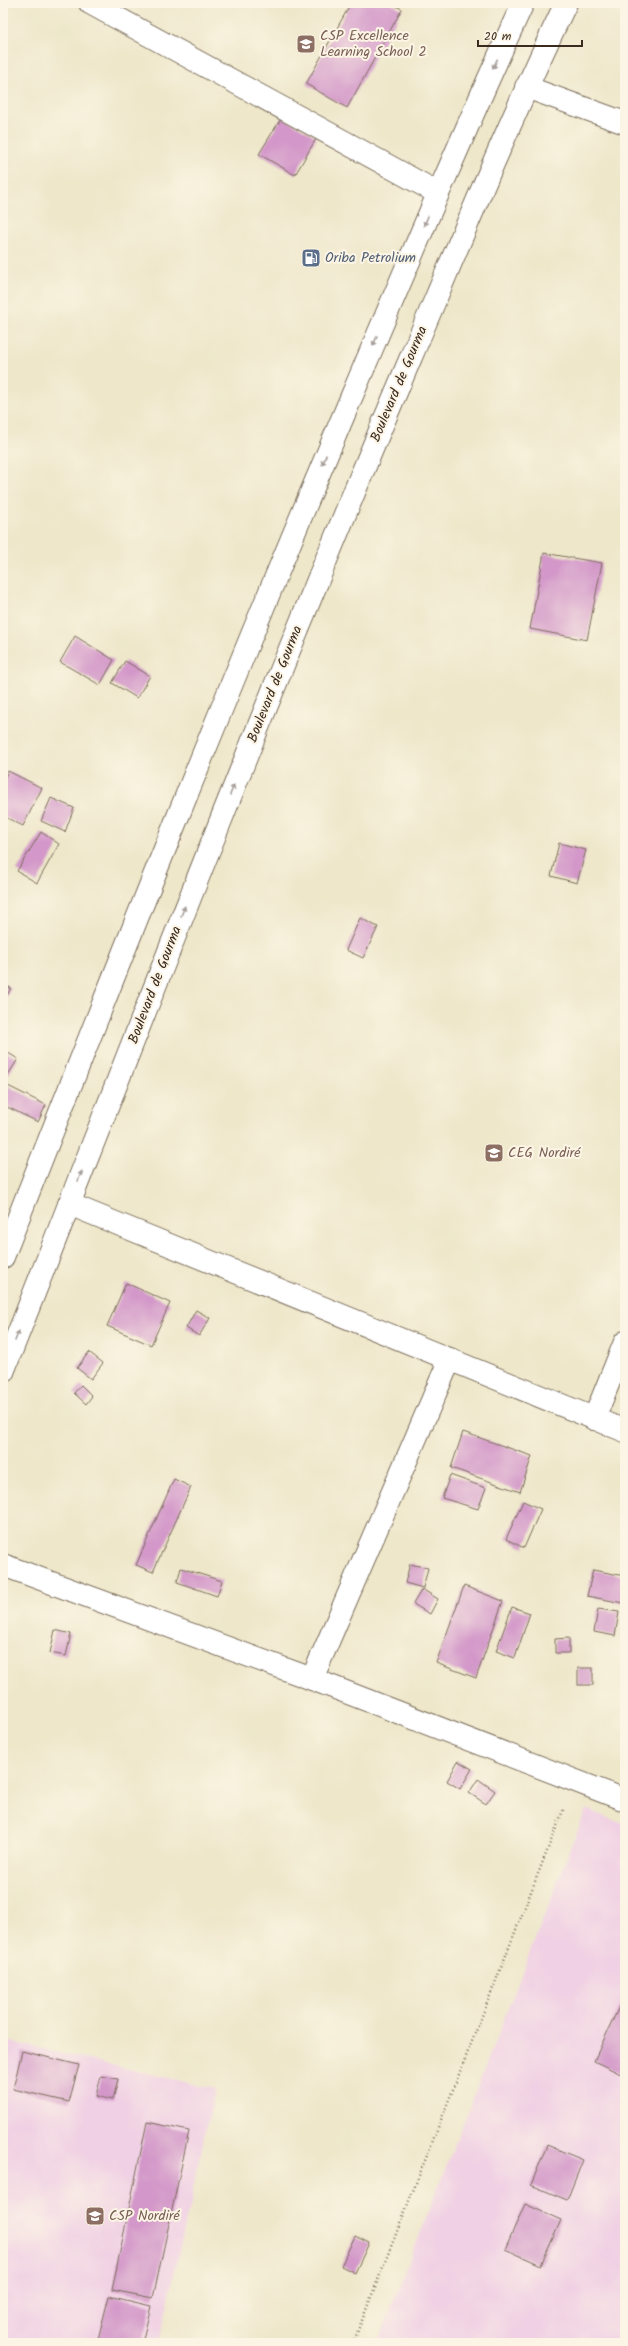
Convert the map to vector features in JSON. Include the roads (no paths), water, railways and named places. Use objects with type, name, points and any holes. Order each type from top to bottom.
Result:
[{"type":"main road","points":[[90,3],[438,193]]},
{"type":"main road","points":[[3,1257],[155,870],[302,512],[438,193],[523,3]]},
{"type":"main road","name":"Boulevard de Gourma","points":[[3,1372],[193,886],[336,534],[526,86],[566,3]]},
{"type":"main road","points":[[526,86],[625,123]]},
{"type":"main road","points":[[69,1204],[450,1358],[625,1431]]},
{"type":"main road","points":[[594,1419],[625,1342]]},
{"type":"main road","points":[[312,1679],[450,1358]]},
{"type":"main road","points":[[3,1565],[312,1679],[575,1779],[625,1800]]},
{"type":"place","name":"CSP Excellence Learning School 2","points":[[306,44]]},
{"type":"place","name":"Oriba Petrolium","points":[[311,258]]},
{"type":"place","name":"CEG Nordiré","points":[[494,1153]]},
{"type":"place","name":"CSP Nordiré","points":[[95,2216]]}]
